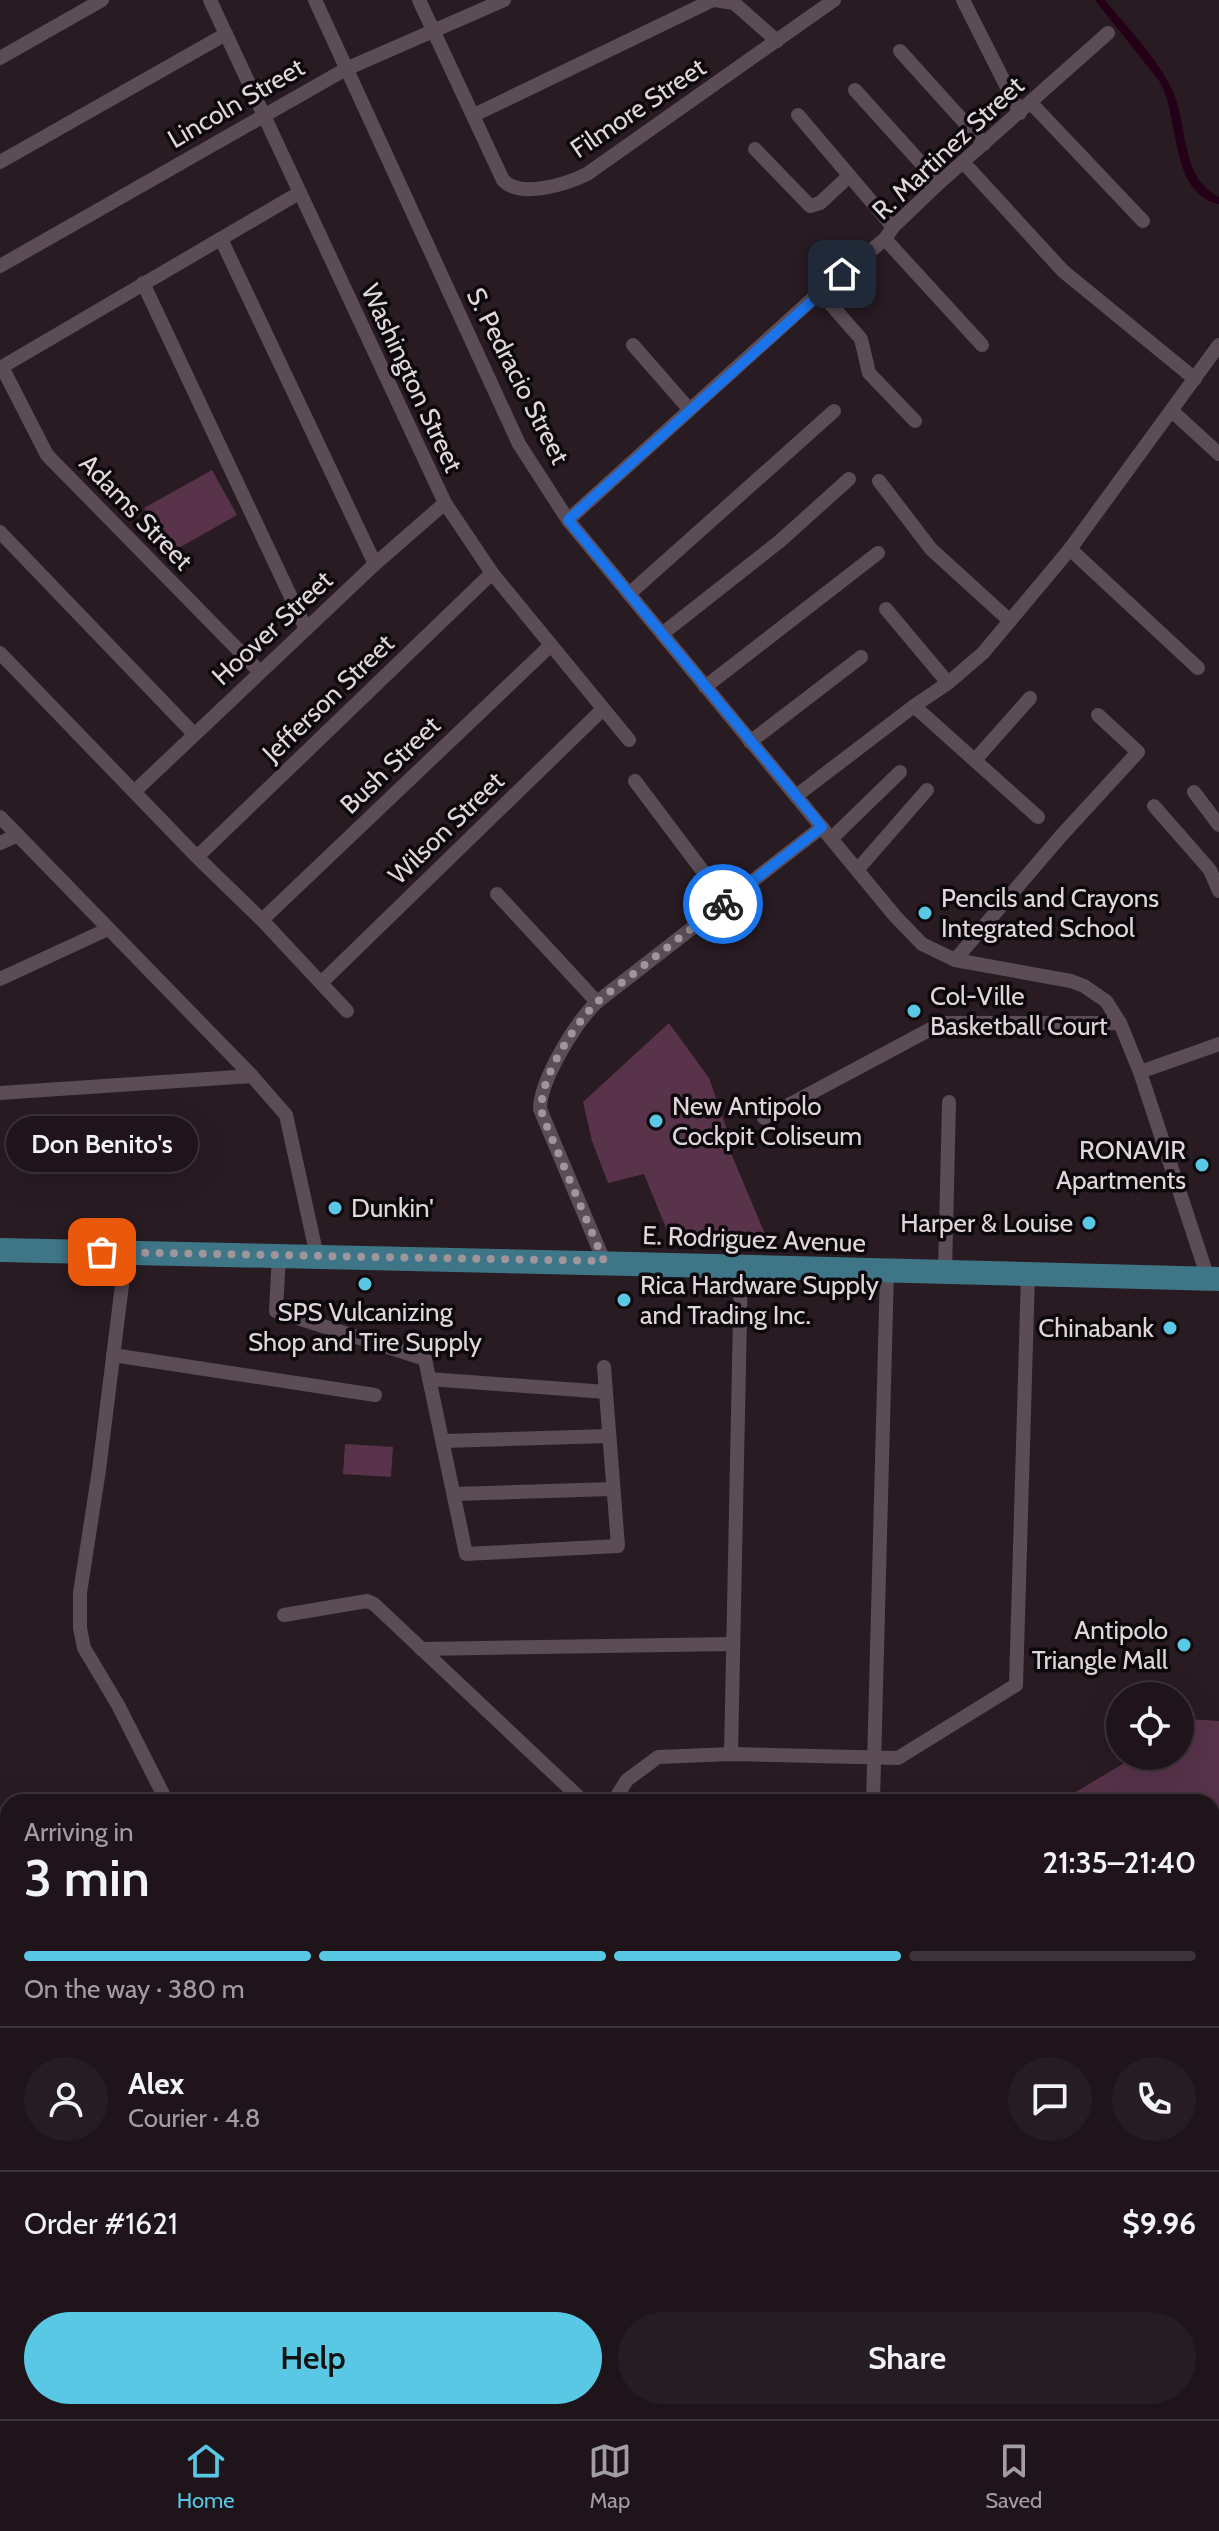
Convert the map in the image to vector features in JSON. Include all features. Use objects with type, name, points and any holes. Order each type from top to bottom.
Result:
[{"type":"main road","name":"E. Rodriguez Avenue","points":[[0,1250],[604,1261],[945,1273],[1213,1278]]},
{"type":"street","points":[[0,58],[102,0]]},
{"type":"street","name":"Washington Street","points":[[210,0],[445,503],[492,573],[629,740]]},
{"type":"street","name":"S. Pedracio Street","points":[[315,0],[519,444],[568,520],[750,742],[922,944],[955,960],[1071,981],[1106,1001],[1120,1023],[1140,1072],[1213,1278]]},
{"type":"street","name":"Filmore Street","points":[[419,0],[503,180],[508,186],[521,190],[570,182],[587,174],[834,0]]},
{"type":"street","name":"Lincoln Street","points":[[0,266],[346,69],[504,0]]},
{"type":"street","points":[[474,115],[714,0],[734,3],[777,41]]},
{"type":"street","points":[[963,0],[1026,108],[1143,221]]},
{"type":"street","name":"R. Martinez Street","points":[[568,520],[1108,33]]},
{"type":"street","points":[[0,162],[226,34]]},
{"type":"street","points":[[900,51],[984,144]]},
{"type":"street","points":[[855,90],[939,183]]},
{"type":"street","points":[[798,115],[889,233],[982,345]]},
{"type":"street","points":[[755,149],[810,206],[820,203],[848,177]]},
{"type":"street","points":[[963,162],[1063,271],[1195,379]]},
{"type":"street","points":[[1,367],[299,193]]},
{"type":"street","points":[[221,239],[375,564]]},
{"type":"street","points":[[143,283],[306,629]]},
{"type":"street","points":[[820,292],[861,339],[869,373],[915,421]]},
{"type":"street","points":[[633,345],[689,409]]},
{"type":"street","points":[[796,796],[948,683],[983,653],[1070,549],[1217,353]]},
{"type":"street","name":"Adams Street","points":[[1,367],[47,455],[260,672]]},
{"type":"street","points":[[629,594],[834,411]]},
{"type":"street","points":[[1172,411],[1219,454]]},
{"type":"street","points":[[662,634],[780,541],[849,479]]},
{"type":"street","points":[[879,481],[931,549],[1010,621]]},
{"type":"street","name":"Hoover Street","points":[[135,791],[375,564],[445,503]]},
{"type":"street","points":[[0,532],[194,734]]},
{"type":"street","points":[[1070,549],[1198,668]]},
{"type":"street","points":[[705,687],[878,553]]},
{"type":"street","name":"Jefferson Street","points":[[197,857],[492,573]]},
{"type":"street","points":[[886,609],[948,683]]},
{"type":"street","name":"Bush Street","points":[[262,920],[551,645]]},
{"type":"street","points":[[0,653],[347,1011]]},
{"type":"street","points":[[750,742],[861,657]]},
{"type":"street","points":[[975,760],[1030,698]]},
{"type":"street","points":[[914,706],[1038,817]]},
{"type":"street","name":"Wilson Street","points":[[322,982],[603,709]]},
{"type":"street","points":[[955,960],[1060,837],[1138,752],[1098,715]]},
{"type":"street","points":[[604,1261],[540,1109],[540,1100],[559,1055],[583,1015],[726,902],[827,832],[900,772]]},
{"type":"street","points":[[635,781],[726,902]]},
{"type":"street","points":[[858,869],[927,790]]},
{"type":"street","points":[[1194,792],[1219,825]]},
{"type":"street","points":[[1154,806],[1210,870],[1219,891]]},
{"type":"street","points":[[0,817],[106,930],[252,1076],[286,1115],[317,1256]]},
{"type":"street","points":[[0,843],[18,835]]},
{"type":"street","points":[[497,894],[597,1002]]},
{"type":"street","points":[[0,979],[106,930]]},
{"type":"street","points":[[764,1118],[942,1023],[1120,1023]]},
{"type":"street","points":[[1140,1072],[1219,1044]]},
{"type":"street","points":[[0,1093],[252,1076]]},
{"type":"street","points":[[945,1273],[949,1102]]},
{"type":"street","points":[[126,1253],[80,1593],[80,1628],[84,1648],[118,1705],[163,1794]]},
{"type":"street","points":[[279,1255],[276,1311],[425,1359],[466,1554],[618,1546],[604,1367]]},
{"type":"street","points":[[731,1754],[741,1267]]},
{"type":"street","points":[[873,1794],[887,1271]]},
{"type":"street","points":[[618,1794],[627,1780],[658,1757],[731,1754],[898,1758],[1016,1685],[1028,1274]]},
{"type":"street","points":[[113,1355],[375,1395]]},
{"type":"street","points":[[429,1379],[606,1392]]},
{"type":"street","points":[[444,1441],[609,1436]]},
{"type":"street","points":[[454,1494],[613,1489]]},
{"type":"street","points":[[284,1615],[367,1601],[374,1604],[575,1794]]},
{"type":"street","points":[[421,1649],[733,1644]]},
{"type":"shaded area","points":[[1095,0],[1105,0],[1168,81],[1192,165],[1207,189],[1219,197],[1219,204],[1203,197],[1192,185],[1178,152],[1160,82]]},
{"type":"shaded area","points":[[212,470],[237,515],[170,553],[144,508]]},
{"type":"shaded area","name":"New Antipolo Cockpit Coliseum","points":[[669,1023],[709,1078],[732,1144],[728,1146],[770,1246],[673,1245],[644,1174],[608,1183],[592,1141],[583,1102]]},
{"type":"shaded area","points":[[345,1444],[393,1447],[391,1477],[343,1474]]},
{"type":"shaded area","points":[[1194,1719],[1219,1721],[1219,1794],[1072,1794],[1113,1770],[1194,1770]]},
{"type":"way so far","points":[[102,1252],[604,1261],[543,1117],[540,1100],[559,1055],[583,1015],[723,904]]},
{"type":"place","name":"Pencils and Crayons Integrated School","points":[[925,913]]},
{"type":"place","name":"Col-Ville Basketball Court","points":[[914,1011]]},
{"type":"place","name":"New Antipolo Cockpit Coliseum","points":[[656,1121]]},
{"type":"place","name":"RONAVIR Apartments","points":[[1202,1165]]},
{"type":"place","name":"Dunkin'","points":[[335,1208]]},
{"type":"place","name":"Harper & Louise","points":[[1089,1223]]},
{"type":"place","name":"Don Benito's","points":[[102,1252]]},
{"type":"place","name":"SPS Vulcanizing Shop and Tire Supply","points":[[365,1284]]},
{"type":"place","name":"Rica Hardware Supply and Trading Inc.","points":[[624,1300]]},
{"type":"place","name":"Chinabank","points":[[1170,1328]]},
{"type":"place","name":"Antipolo Triangle Mall","points":[[1184,1645]]},
{"type":"route","points":[[723,904],[822,827],[568,520],[842,274]]}]
